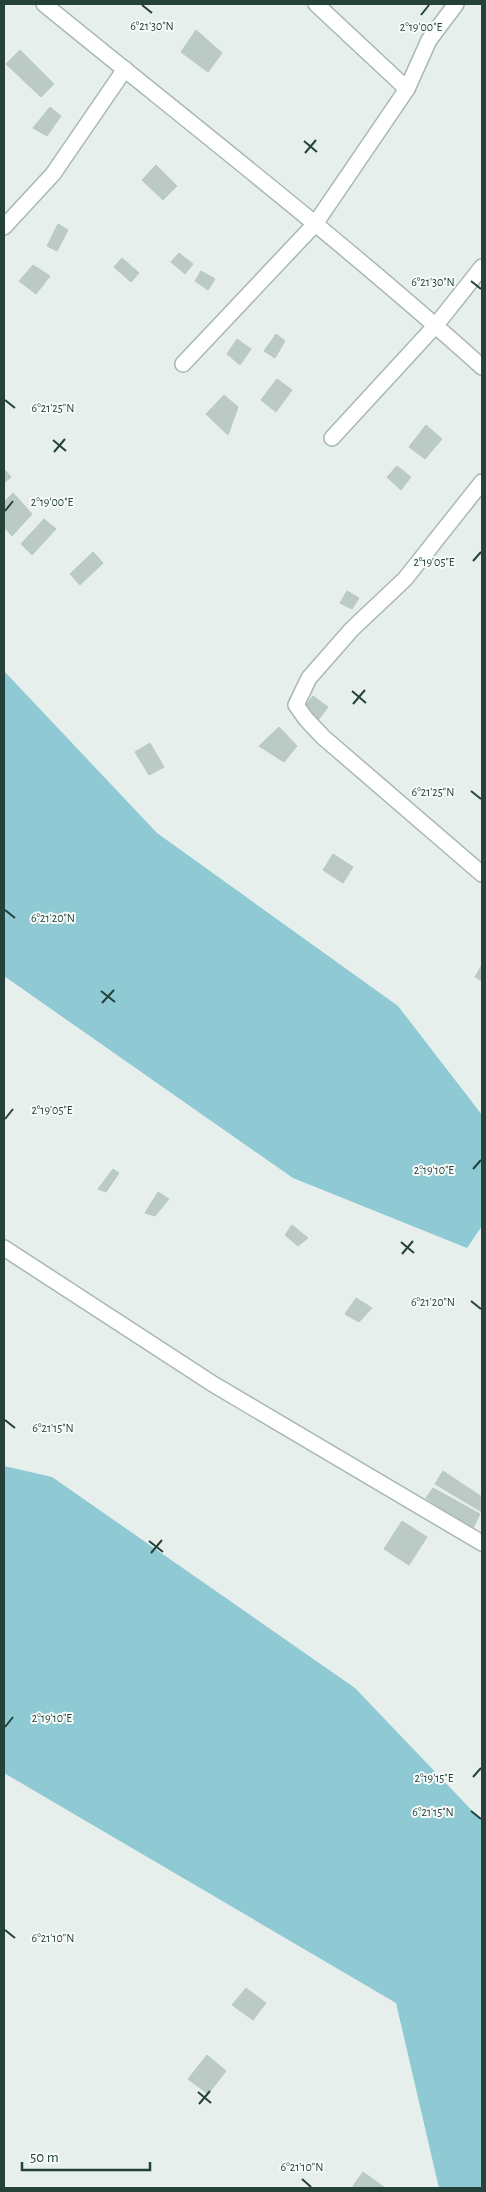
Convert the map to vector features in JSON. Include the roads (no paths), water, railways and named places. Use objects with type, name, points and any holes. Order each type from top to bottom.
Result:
[{"type":"street","points":[[44,4],[436,325],[482,367]]},
{"type":"street","points":[[316,4],[407,89]]},
{"type":"street","points":[[183,364],[314,224],[407,89],[429,40],[456,4]]},
{"type":"street","points":[[4,227],[53,174],[125,69]]},
{"type":"street","points":[[332,438],[436,325],[482,268]]},
{"type":"street","points":[[482,482],[404,579],[352,629],[309,678],[296,705],[323,737],[482,874]]},
{"type":"street","points":[[4,1248],[213,1384],[482,1543]]},
{"type":"water","points":[[4,671],[157,833],[398,1006],[482,1115],[482,1226],[467,1248],[293,1178],[4,976]]},
{"type":"water","points":[[4,1466],[52,1477],[355,1688],[482,1821],[482,2188],[439,2188],[396,2003],[4,1773]]}]
